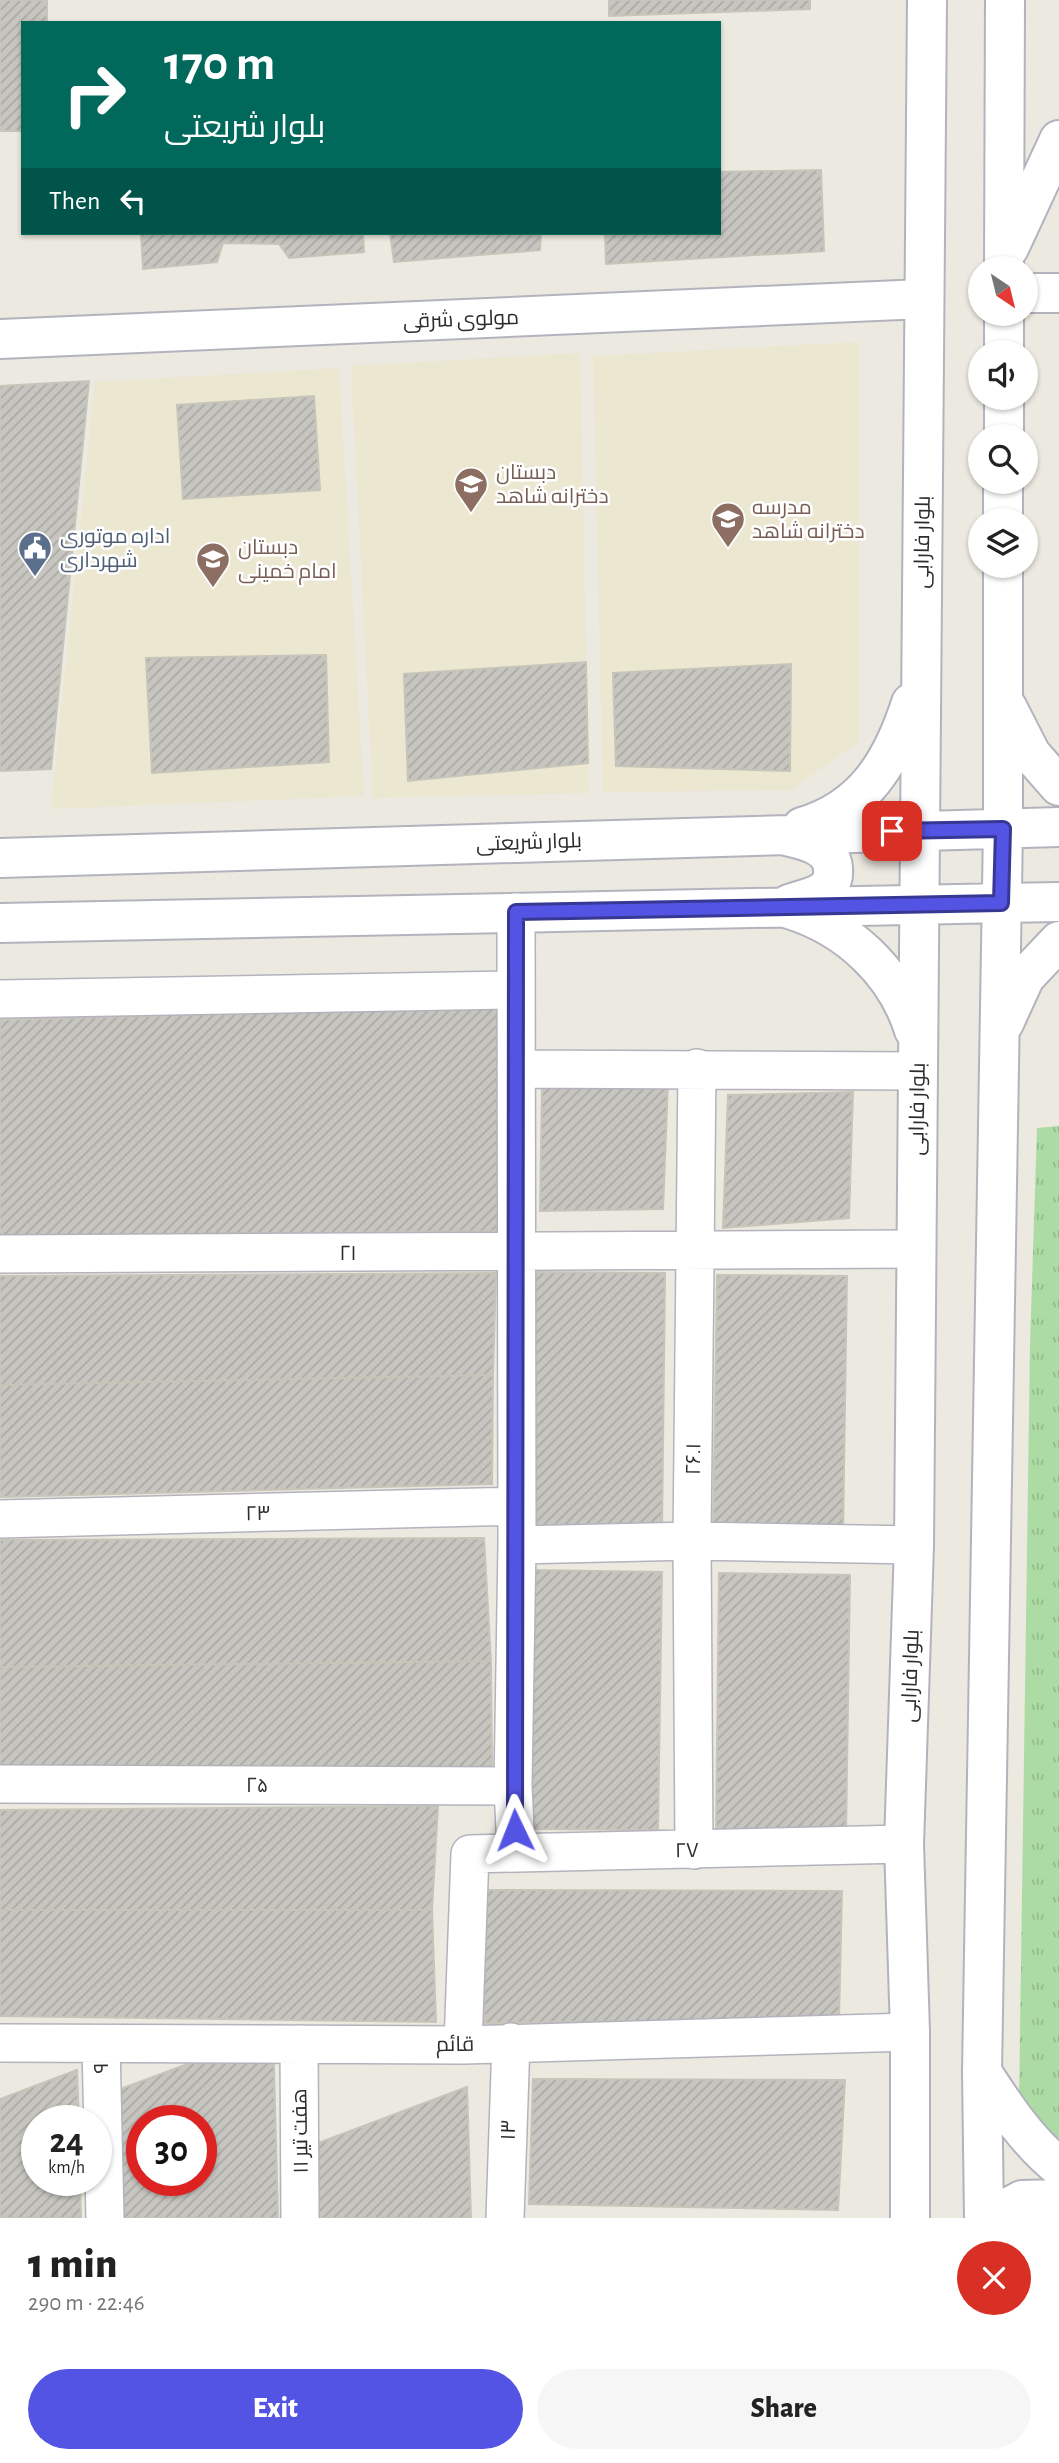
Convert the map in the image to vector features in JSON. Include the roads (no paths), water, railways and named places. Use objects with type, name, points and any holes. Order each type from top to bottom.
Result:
[{"type":"main road","name":"بلوار فارابی","points":[[910,2218],[910,2032],[904,1844],[914,1545],[926,0]]},
{"type":"main road","points":[[1004,256],[1005,0]]},
{"type":"main road","points":[[1008,256],[1059,140]]},
{"type":"main road","points":[[1038,293],[1059,293]]},
{"type":"main road","name":"مولوی شرقی","points":[[0,339],[923,299]]},
{"type":"main road","points":[[1003,578],[1003,829],[982,2072],[986,2218],[1022,2200],[1059,2199]]},
{"type":"main road","points":[[776,834],[826,820],[858,799],[877,778],[895,747],[921,675]]},
{"type":"main road","points":[[1003,696],[1031,754],[1059,786]]},
{"type":"main road","name":"بلوار شریعتی","points":[[0,858],[1059,827]]},
{"type":"main road","points":[[776,834],[808,841],[826,850],[834,863],[833,880],[823,891],[781,906]]},
{"type":"main road","points":[[0,923],[1059,902]]},
{"type":"main road","points":[[781,906],[823,923],[868,956],[901,994],[918,1057]]},
{"type":"main road","points":[[999,1035],[1026,977],[1059,941]]},
{"type":"main road","points":[[982,2072],[1021,2131],[1059,2167]]},
{"type":"street","points":[[516,912],[517,1545],[513,1786],[516,1852]]},
{"type":"street","points":[[0,999],[516,990]]},
{"type":"street","points":[[516,1069],[697,1068],[918,1057]]},
{"type":"street","name":"۲۶.۱","points":[[694,1850],[692,1541],[697,1068]]},
{"type":"street","name":"۲۱","points":[[0,1254],[916,1249]]},
{"type":"street","name":"۲۳","points":[[0,1519],[517,1506]]},
{"type":"street","points":[[517,1545],[692,1541],[914,1545]]},
{"type":"street","name":"۲۵","points":[[0,1784],[513,1786]]},
{"type":"street","name":"۲۷","points":[[463,2045],[470,1854],[904,1844]]},
{"type":"street","name":"قائم","points":[[0,2043],[463,2045],[910,2032]]},
{"type":"street","name":"۱۳","points":[[505,2218],[511,2042]]},
{"type":"street","name":"۹","points":[[101,2045],[105,2218]]},
{"type":"street","name":"هفت تیر ۱۱","points":[[299,2045],[300,2218]]},
{"type":"place","name":"دبستان دخترانه شاهد","points":[[471,514]]},
{"type":"place","name":"مدرسه دخترانه شاهد","points":[[728,549]]},
{"type":"place","name":"اداره موتوری شهرداری","points":[[35,578]]},
{"type":"place","name":"دبستان امام خمینی","points":[[213,589]]}]
